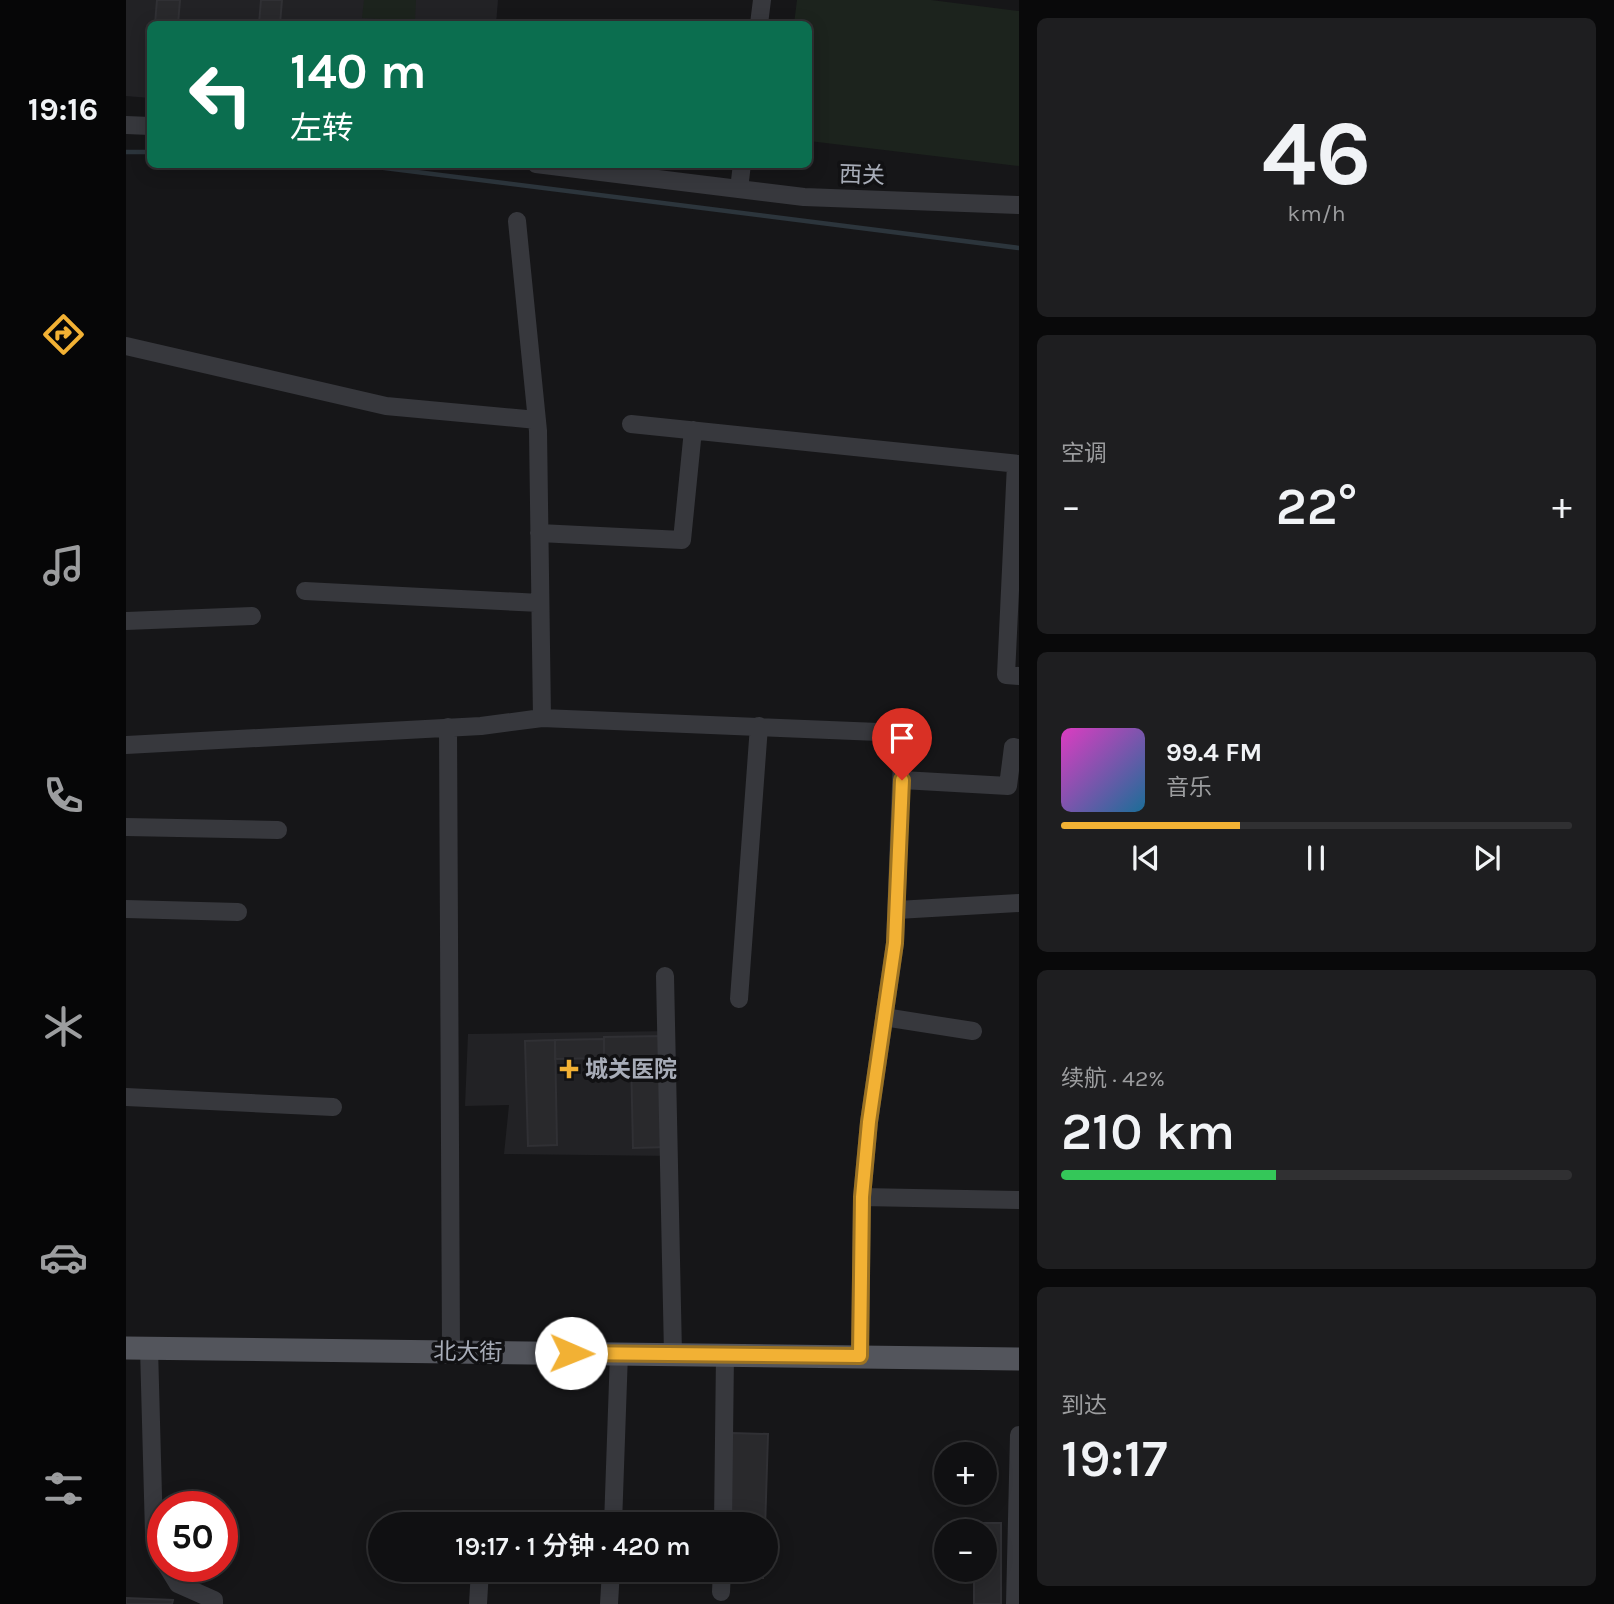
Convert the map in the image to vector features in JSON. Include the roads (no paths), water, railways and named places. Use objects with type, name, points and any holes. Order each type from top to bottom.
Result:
[{"type":"main road","name":"北大街","points":[[126,1348],[1019,1359]]},
{"type":"street","points":[[759,21],[762,0]]},
{"type":"street","points":[[126,125],[147,126]]},
{"type":"street","name":"西关","points":[[568,168],[804,197],[1019,205]]},
{"type":"street","points":[[739,189],[742,168]]},
{"type":"street","points":[[517,221],[537,420],[542,718]]},
{"type":"street","points":[[126,346],[386,406],[537,420]]},
{"type":"street","points":[[631,424],[1017,464],[1006,675],[1019,676]]},
{"type":"street","points":[[539,533],[682,540],[693,430]]},
{"type":"street","points":[[305,591],[540,603]]},
{"type":"street","points":[[126,621],[252,616]]},
{"type":"street","points":[[126,745],[448,727],[542,718],[903,733],[897,910],[862,1197],[860,1356]]},
{"type":"street","points":[[739,999],[759,726]]},
{"type":"street","points":[[448,727],[451,1351]]},
{"type":"street","points":[[902,780],[1009,786],[1013,747],[1019,748]]},
{"type":"street","points":[[126,827],[278,830]]},
{"type":"street","points":[[897,910],[1019,903]]},
{"type":"street","points":[[126,909],[237,912]]},
{"type":"street","points":[[665,976],[673,1354]]},
{"type":"street","points":[[884,1017],[973,1031]]},
{"type":"street","points":[[126,1097],[333,1107]]},
{"type":"street","points":[[862,1197],[1019,1200]]},
{"type":"street","points":[[149,1348],[153,1491]]},
{"type":"street","points":[[613,1512],[619,1353]]},
{"type":"street","points":[[723,1512],[725,1354]]},
{"type":"street","points":[[1015,1604],[1019,1435]]},
{"type":"street","points":[[177,1582],[214,1600],[214,1604]]},
{"type":"street","points":[[478,1604],[479,1582]]},
{"type":"street","points":[[609,1604],[610,1582]]},
{"type":"street","points":[[722,1582],[722,1592]]},
{"type":"waterway","points":[[126,152],[147,152]]},
{"type":"waterway","points":[[385,168],[1019,248]]},
{"type":"place","name":"城关医院","points":[[569,1069]]}]
